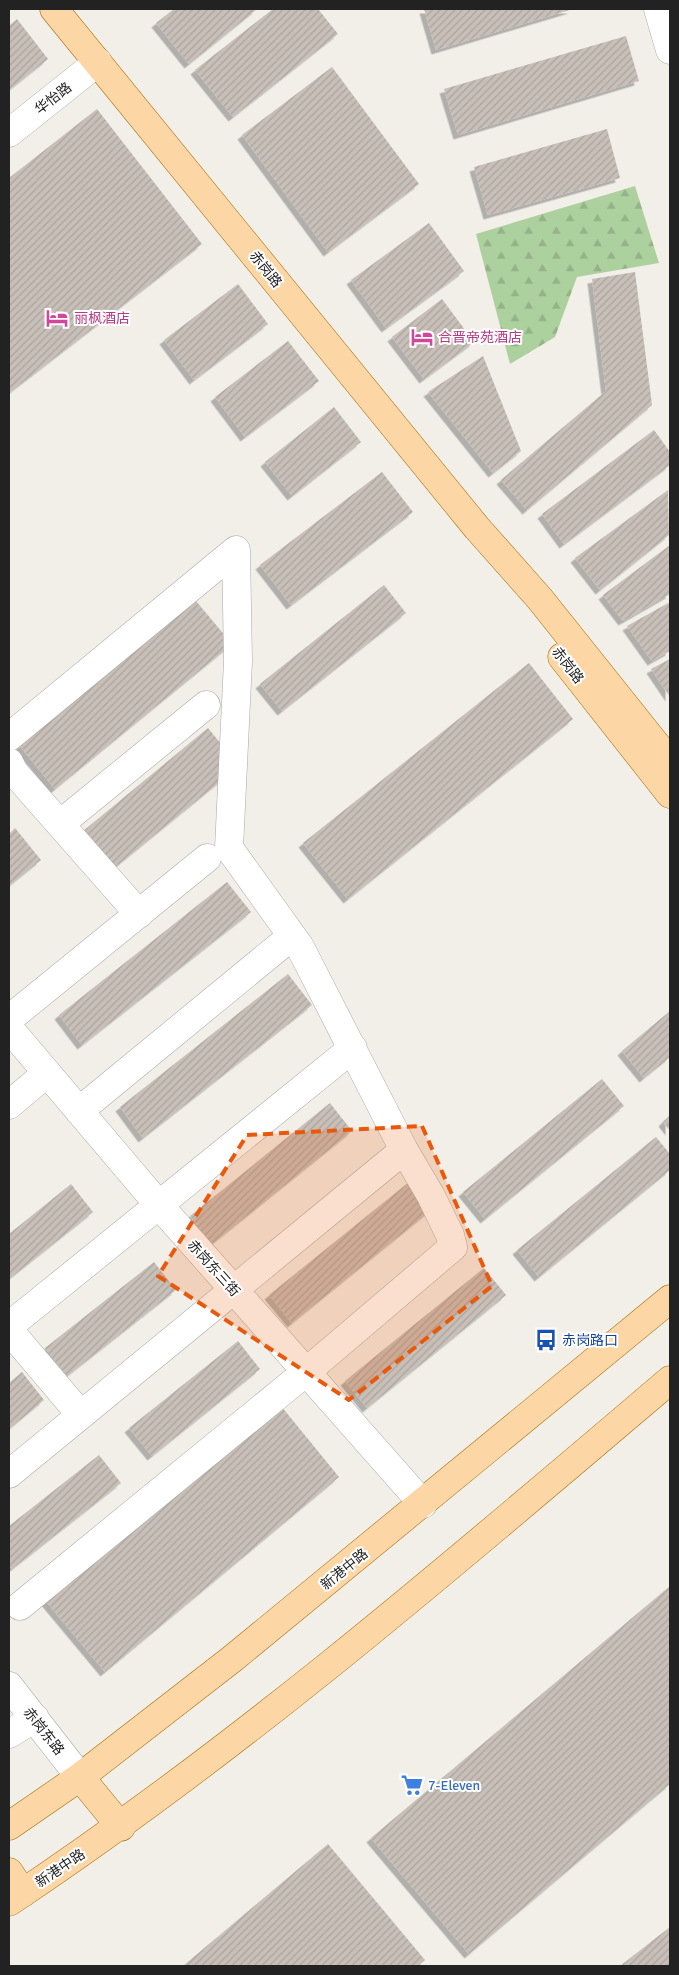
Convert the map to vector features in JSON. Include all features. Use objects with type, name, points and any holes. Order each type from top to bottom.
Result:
[{"type":"main road","name":"赤岗路","points":[[54,9],[477,528],[540,600],[670,762]]},
{"type":"main road","name":"赤岗路","points":[[477,528],[519,598],[548,639],[670,794]]},
{"type":"main road","name":"新港中路","points":[[9,1826],[80,1776],[232,1659],[670,1300]]},
{"type":"main road","name":"新港中路","points":[[14,1889],[121,1827],[273,1712],[379,1626],[670,1380]]},
{"type":"main road","points":[[80,1776],[121,1827]]},
{"type":"street","points":[[658,9],[670,50]]},
{"type":"street","name":"华怡路","points":[[9,133],[98,62]]},
{"type":"street","points":[[9,737],[236,550],[238,661],[229,848],[300,947],[404,1150],[431,1196],[450,1235],[453,1247],[306,1372],[20,1606]]},
{"type":"street","points":[[60,824],[206,705]]},
{"type":"street","points":[[9,762],[14,772],[139,914]]},
{"type":"street","points":[[9,1019],[208,858]]},
{"type":"street","points":[[79,1111],[292,936]]},
{"type":"street","name":"赤岗东三街","points":[[9,1028],[158,1204],[423,1504]]},
{"type":"street","points":[[9,1326],[353,1048]]},
{"type":"street","points":[[9,1105],[47,1073]]},
{"type":"street","points":[[9,1474],[404,1150]]},
{"type":"street","points":[[9,1330],[81,1415]]},
{"type":"street","name":"赤岗东路","points":[[9,1686],[80,1776]]},
{"type":"street","points":[[9,1734],[35,1718]]},
{"type":"highlighted area","points":[[422,1126],[492,1286],[349,1400],[158,1276],[247,1135]]},
{"type":"green space","points":[[635,186],[659,263],[577,277],[555,337],[510,364],[476,234]]},
{"type":"building","points":[[174,9],[257,9],[189,64],[156,23]]},
{"type":"building","points":[[273,9],[318,9],[338,34],[233,117],[195,70]]},
{"type":"building","points":[[424,9],[573,9],[436,50]]},
{"type":"building","points":[[17,19],[48,59],[9,90],[9,26]]},
{"type":"building","points":[[626,36],[639,81],[458,135],[444,89]]},
{"type":"building","points":[[332,67],[419,184],[328,252],[242,135]]},
{"type":"building","name":"丽枫酒店","points":[[97,109],[202,244],[9,393],[9,178]]},
{"type":"building","points":[[607,129],[620,178],[488,215],[474,167]]},
{"type":"building","points":[[429,223],[464,271],[386,328],[351,280]]},
{"type":"building","points":[[635,272],[652,405],[527,510],[501,480],[606,391],[592,279]]},
{"type":"building","points":[[238,284],[268,324],[194,380],[164,340]]},
{"type":"building","points":[[442,299],[474,342],[424,379],[392,337]]},
{"type":"building","points":[[288,341],[319,381],[245,437],[215,397]]},
{"type":"building","points":[[483,356],[521,451],[493,473],[428,392]]},
{"type":"building","points":[[334,407],[361,442],[292,496],[265,462]]},
{"type":"building","points":[[654,430],[670,452],[670,465],[564,544],[542,514]]},
{"type":"building","points":[[382,472],[413,512],[291,605],[260,565]]},
{"type":"building","points":[[668,490],[669,535],[600,590],[575,558]]},
{"type":"building","points":[[670,545],[670,594],[623,621],[603,595]]},
{"type":"building","points":[[384,585],[406,613],[282,711],[260,684]]},
{"type":"building","points":[[196,601],[232,644],[55,789],[20,746]]},
{"type":"building","points":[[670,602],[670,651],[652,661],[627,626]]},
{"type":"building","points":[[670,659],[670,697],[651,669]]},
{"type":"building","points":[[529,663],[573,719],[348,899],[303,843]]},
{"type":"building","points":[[208,728],[239,766],[113,869],[82,832]]},
{"type":"building","points":[[15,828],[41,860],[9,886],[9,834]]},
{"type":"building","points":[[227,882],[251,912],[82,1045],[59,1015]]},
{"type":"building","points":[[288,974],[312,1005],[143,1138],[120,1107]]},
{"type":"building","points":[[670,1011],[670,1057],[644,1078],[622,1051]]},
{"type":"building","points":[[602,1079],[624,1106],[485,1219],[463,1192]]},
{"type":"building","points":[[330,1103],[352,1131],[212,1244],[190,1216]]},
{"type":"building","points":[[670,1115],[670,1131],[663,1122]]},
{"type":"building","points":[[656,1137],[670,1154],[670,1170],[539,1277],[517,1250]]},
{"type":"building","points":[[409,1182],[431,1210],[292,1323],[269,1295]]},
{"type":"building","points":[[71,1184],[93,1212],[9,1279],[9,1234]]},
{"type":"building","points":[[154,1262],[176,1290],[67,1376],[45,1348]]},
{"type":"building","points":[[484,1268],[506,1295],[367,1408],[345,1381]]},
{"type":"building","points":[[238,1341],[260,1369],[152,1456],[129,1428]]},
{"type":"building","points":[[22,1372],[44,1400],[9,1429],[9,1383]]},
{"type":"building","points":[[281,1406],[339,1477],[105,1672],[45,1600]]},
{"type":"building","points":[[99,1455],[121,1483],[12,1569],[9,1565],[9,1526]]},
{"type":"building","points":[[670,1586],[670,1784],[469,1954],[371,1838]]},
{"type":"building","points":[[328,1844],[425,1960],[418,1966],[183,1966]]},
{"type":"building","points":[[670,1927],[670,1966],[620,1966]]},
{"type":"place","name":"丽枫酒店","points":[[57,318]]},
{"type":"place","name":"合晋帝苑酒店","points":[[422,337]]},
{"type":"place","name":"赤岗路口","points":[[546,1340]]},
{"type":"place","name":"7-Eleven","points":[[412,1785]]}]
